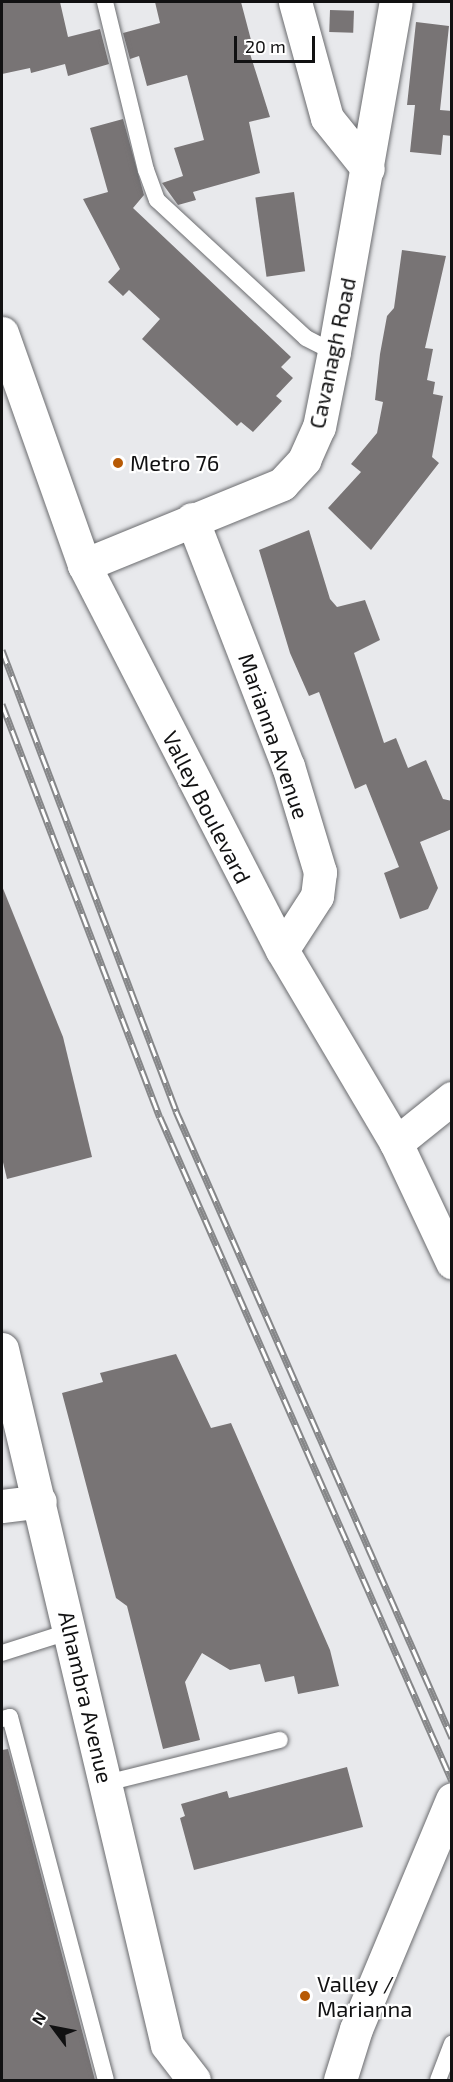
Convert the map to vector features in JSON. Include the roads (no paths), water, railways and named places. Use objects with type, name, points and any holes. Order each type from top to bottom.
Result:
[{"type":"main road","points":[[295,2],[327,118],[368,169]]},
{"type":"main road","name":"Cavanagh Road","points":[[84,565],[282,484],[304,460],[319,427],[368,169],[396,2]]},
{"type":"main road","name":"Valley Boulevard","points":[[2,333],[84,565],[282,950],[396,1143],[452,1262]]},
{"type":"main road","name":"Marianna Avenue","points":[[192,519],[288,766],[320,872],[317,896],[282,950]]},
{"type":"main road","points":[[396,1143],[452,1098]]},
{"type":"main road","name":"Alhambra Avenue","points":[[2,1349],[71,1631],[167,2045]]},
{"type":"main road","points":[[2,1506],[40,1502]]},
{"type":"main road","points":[[340,2080],[356,2029],[452,1799]]},
{"type":"main road","points":[[166,2080],[167,2045]]},
{"type":"main road","points":[[167,2045],[194,2080]]},
{"type":"lane","points":[[105,2],[157,200],[306,338],[334,352]]},
{"type":"lane","points":[[2,1653],[71,1631]]},
{"type":"lane","points":[[2,1719],[10,1717],[106,2080]]},
{"type":"lane","points":[[106,1783],[280,1740]]},
{"type":"lane","points":[[438,2080],[452,2043]]},
{"type":"railway","points":[[2,650],[176,1111],[452,1738]]},
{"type":"railway","points":[[2,704],[160,1117],[452,1781]]},
{"type":"place","name":"Metro 76","points":[[118,463]]},
{"type":"place","name":"Valley / Marianna","points":[[305,1996]]}]
